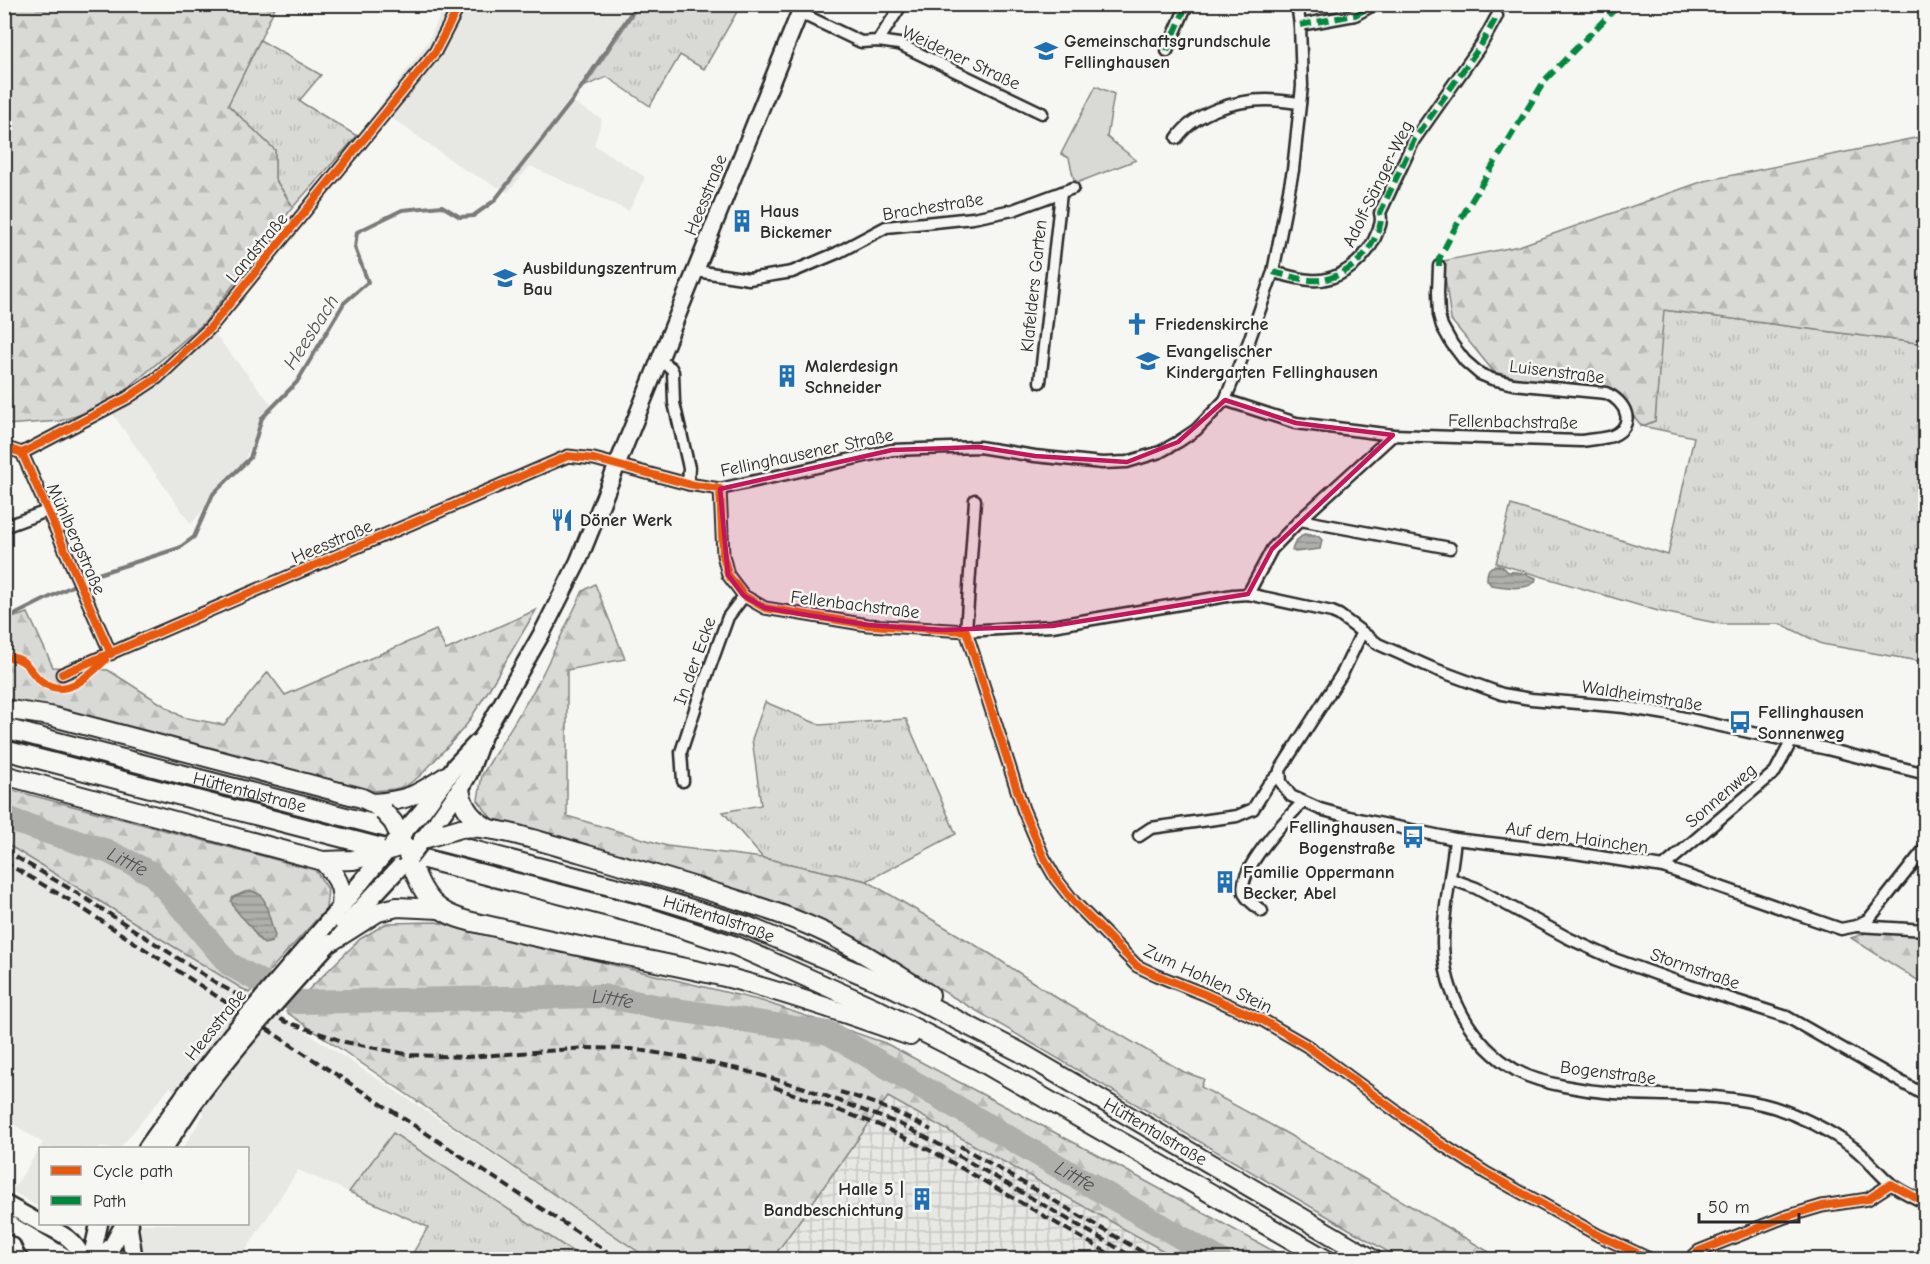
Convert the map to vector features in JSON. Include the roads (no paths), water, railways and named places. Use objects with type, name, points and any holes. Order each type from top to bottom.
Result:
[{"type":"highway","points":[[4,709],[50,716],[362,798],[378,807],[393,822],[429,900],[453,916],[522,934],[729,978],[845,1013],[980,1061]]},
{"type":"highway","name":"Hüttentalstraße","points":[[4,728],[539,867],[747,926],[884,984],[1020,1053],[1374,1260]]},
{"type":"highway","name":"Hüttentalstraße","points":[[4,750],[644,916],[736,946],[843,993],[980,1061],[1327,1260]]},
{"type":"highway","points":[[4,775],[324,861],[353,860],[461,828],[491,829],[666,878],[782,914],[869,956],[1020,1053]]},
{"type":"highway","points":[[378,807],[418,794],[448,775]]},
{"type":"highway","points":[[460,789],[464,806],[471,816],[491,829]]},
{"type":"highway","points":[[324,861],[338,879],[342,897],[341,906]]},
{"type":"highway","points":[[329,943],[378,912],[397,907],[440,909]]},
{"type":"main road","name":"Heesstraße","points":[[423,839],[469,773],[485,733],[542,633],[578,562],[801,9]]},
{"type":"main road","name":"Heesstraße","points":[[149,1147],[264,1014],[387,881],[423,810],[456,765],[485,733]]},
{"type":"main road","name":"Heesstraße","points":[[165,1147],[188,1100],[233,1033],[387,851]]},
{"type":"main road","points":[[4,1203],[39,1222]]},
{"type":"main road","points":[[4,1221],[71,1260]]},
{"type":"main road","points":[[45,1225],[77,1244],[85,1260]]},
{"type":"main road","points":[[91,1260],[99,1225]]},
{"type":"main road","points":[[97,1260],[112,1246],[123,1225]]},
{"type":"main road","points":[[130,1225],[134,1260]]},
{"type":"main road","points":[[27,1235],[32,1246],[46,1260]]},
{"type":"street","name":"Landstraße","points":[[22,453],[127,398],[157,378],[209,329],[435,52],[460,4]]},
{"type":"street","points":[[878,41],[902,4]]},
{"type":"street","points":[[1167,51],[1187,4]]},
{"type":"street","name":"Fellinghausener Straße","points":[[617,466],[688,484],[720,489],[892,450],[979,447],[1102,463],[1127,462],[1160,452],[1196,430],[1225,400],[1273,272],[1293,170],[1302,86],[1297,4]]},
{"type":"street","points":[[1300,24],[1355,15],[1374,4]]},
{"type":"street","name":"Weidener Straße","points":[[801,9],[861,42],[878,41],[899,44],[1042,113]]},
{"type":"street","name":"Adolf-Sänger-Weg","points":[[1273,272],[1312,280],[1329,278],[1354,266],[1363,257],[1379,229],[1382,220],[1380,213],[1414,140],[1481,45],[1497,16]]},
{"type":"street","points":[[1178,138],[1184,128],[1195,119],[1219,109],[1266,100],[1300,103]]},
{"type":"street","name":"Brachestraße","points":[[696,271],[749,279],[792,272],[837,254],[886,228],[973,218],[1013,210],[1073,188]]},
{"type":"street","name":"Klafelders Garten","points":[[1040,382],[1061,193]]},
{"type":"street","name":"Luisenstraße","points":[[1439,266],[1439,315],[1442,326],[1465,361],[1480,374],[1513,384],[1606,393],[1616,398],[1626,410],[1626,422]]},
{"type":"street","points":[[659,360],[673,372],[674,403],[689,468],[688,484]]},
{"type":"street","name":"Fellenbachstraße","points":[[1225,400],[1296,423],[1393,435],[1582,441],[1611,436],[1621,430],[1626,422]]},
{"type":"street","points":[[1139,836],[1151,828],[1237,816],[1253,809],[1268,785],[1279,774],[1281,766],[1342,672],[1362,632],[1332,612],[1248,594],[1272,549],[1300,520],[1393,435]]},
{"type":"street","points":[[4,447],[22,453]]},
{"type":"street","name":"Mühlbergstraße","points":[[22,453],[111,654]]},
{"type":"street","name":"Heesstraße","points":[[62,674],[568,456],[594,459],[617,466]]},
{"type":"street","points":[[720,489],[723,555],[728,575],[744,596]]},
{"type":"street","points":[[966,631],[975,500]]},
{"type":"street","points":[[4,526],[47,510]]},
{"type":"street","points":[[1300,520],[1450,548]]},
{"type":"street","name":"Fellenbachstraße","points":[[744,596],[765,608],[868,625],[966,631],[1052,626],[1179,603],[1248,594]]},
{"type":"street","name":"In der Ecke","points":[[683,782],[681,753],[698,700],[728,617],[744,596]]},
{"type":"street","name":"Zum Hohlen Stein","points":[[966,631],[1023,809],[1044,858],[1056,879],[1074,902],[1137,966],[1264,1021],[1307,1046],[1438,1142],[1486,1173],[1598,1235],[1652,1260]]},
{"type":"street","name":"Waldheimstraße","points":[[1362,632],[1378,644],[1502,694],[1531,699],[1624,707],[1738,729],[1926,774]]},
{"type":"street","name":"Sonnenweg","points":[[1663,867],[1775,772],[1791,742]]},
{"type":"street","name":"Auf dem Hainchen","points":[[1279,774],[1288,793],[1303,802],[1348,817],[1455,839],[1575,853],[1663,867],[1841,929],[1856,926]]},
{"type":"street","points":[[1262,911],[1245,896],[1243,887],[1246,875],[1272,834],[1303,802]]},
{"type":"street","name":"Bogenstraße","points":[[1455,839],[1443,943],[1446,970],[1458,1007],[1468,1026],[1490,1050],[1518,1071],[1553,1084],[1614,1093],[1731,1099],[1773,1107],[1812,1123],[1853,1147],[1891,1184],[1926,1203]]},
{"type":"street","points":[[1856,926],[1869,919],[1926,847]]},
{"type":"street","name":"Stormstraße","points":[[1451,879],[1476,888],[1568,938],[1614,959],[1787,1017],[1926,1096]]},
{"type":"street","points":[[1856,926],[1926,930]]},
{"type":"street","points":[[1689,1260],[1699,1251],[1785,1217],[1822,1206],[1868,1199],[1891,1184]]},
{"type":"waterway","name":"Heesbach","points":[[4,620],[92,576],[179,548],[194,537],[213,494],[250,458],[262,418],[297,382],[344,303],[368,282],[355,248],[357,232],[402,210],[442,206],[460,217],[473,216],[494,201],[572,101],[637,4]]},
{"type":"waterway","name":"Littfe","points":[[4,816],[19,823],[107,851],[153,874],[229,964],[297,1002],[603,996],[670,1009],[829,1033],[1220,1260]]},
{"type":"railway","points":[[4,850],[77,893],[218,984],[284,1021],[345,1042],[411,1055],[467,1057],[586,1048],[631,1049],[743,1070],[805,1088],[902,1125],[1138,1260]]},
{"type":"railway","points":[[4,862],[71,901],[620,1260]]},
{"type":"railway","points":[[774,1087],[879,1125],[937,1154],[1120,1260]]},
{"type":"railway","points":[[840,1092],[886,1108],[931,1130]]},
{"type":"railway","points":[[960,1146],[1156,1260]]},
{"type":"place","name":"Gemeinschaftsgrundschule Fellinghausen","points":[[1046,51]]},
{"type":"place","name":"Haus Bickemer","points":[[742,221]]},
{"type":"place","name":"Ausbildungszentrum Bau","points":[[505,278]]},
{"type":"place","name":"Friedenskirche","points":[[1137,324]]},
{"type":"place","name":"Evangelischer Kindergarten Fellinghausen","points":[[1148,361]]},
{"type":"place","name":"Malerdesign Schneider","points":[[787,376]]},
{"type":"place","name":"Döner Werk","points":[[562,520]]},
{"type":"place","name":"Fellinghausen Sonnenweg","points":[[1740,722]]},
{"type":"place","name":"Fellinghausen Bogenstraße","points":[[1413,837]]},
{"type":"place","name":"Familie Oppermann Becker, Abel","points":[[1225,882]]},
{"type":"place","name":"Halle 5 | Bandbeschichtung","points":[[922,1199]]}]
